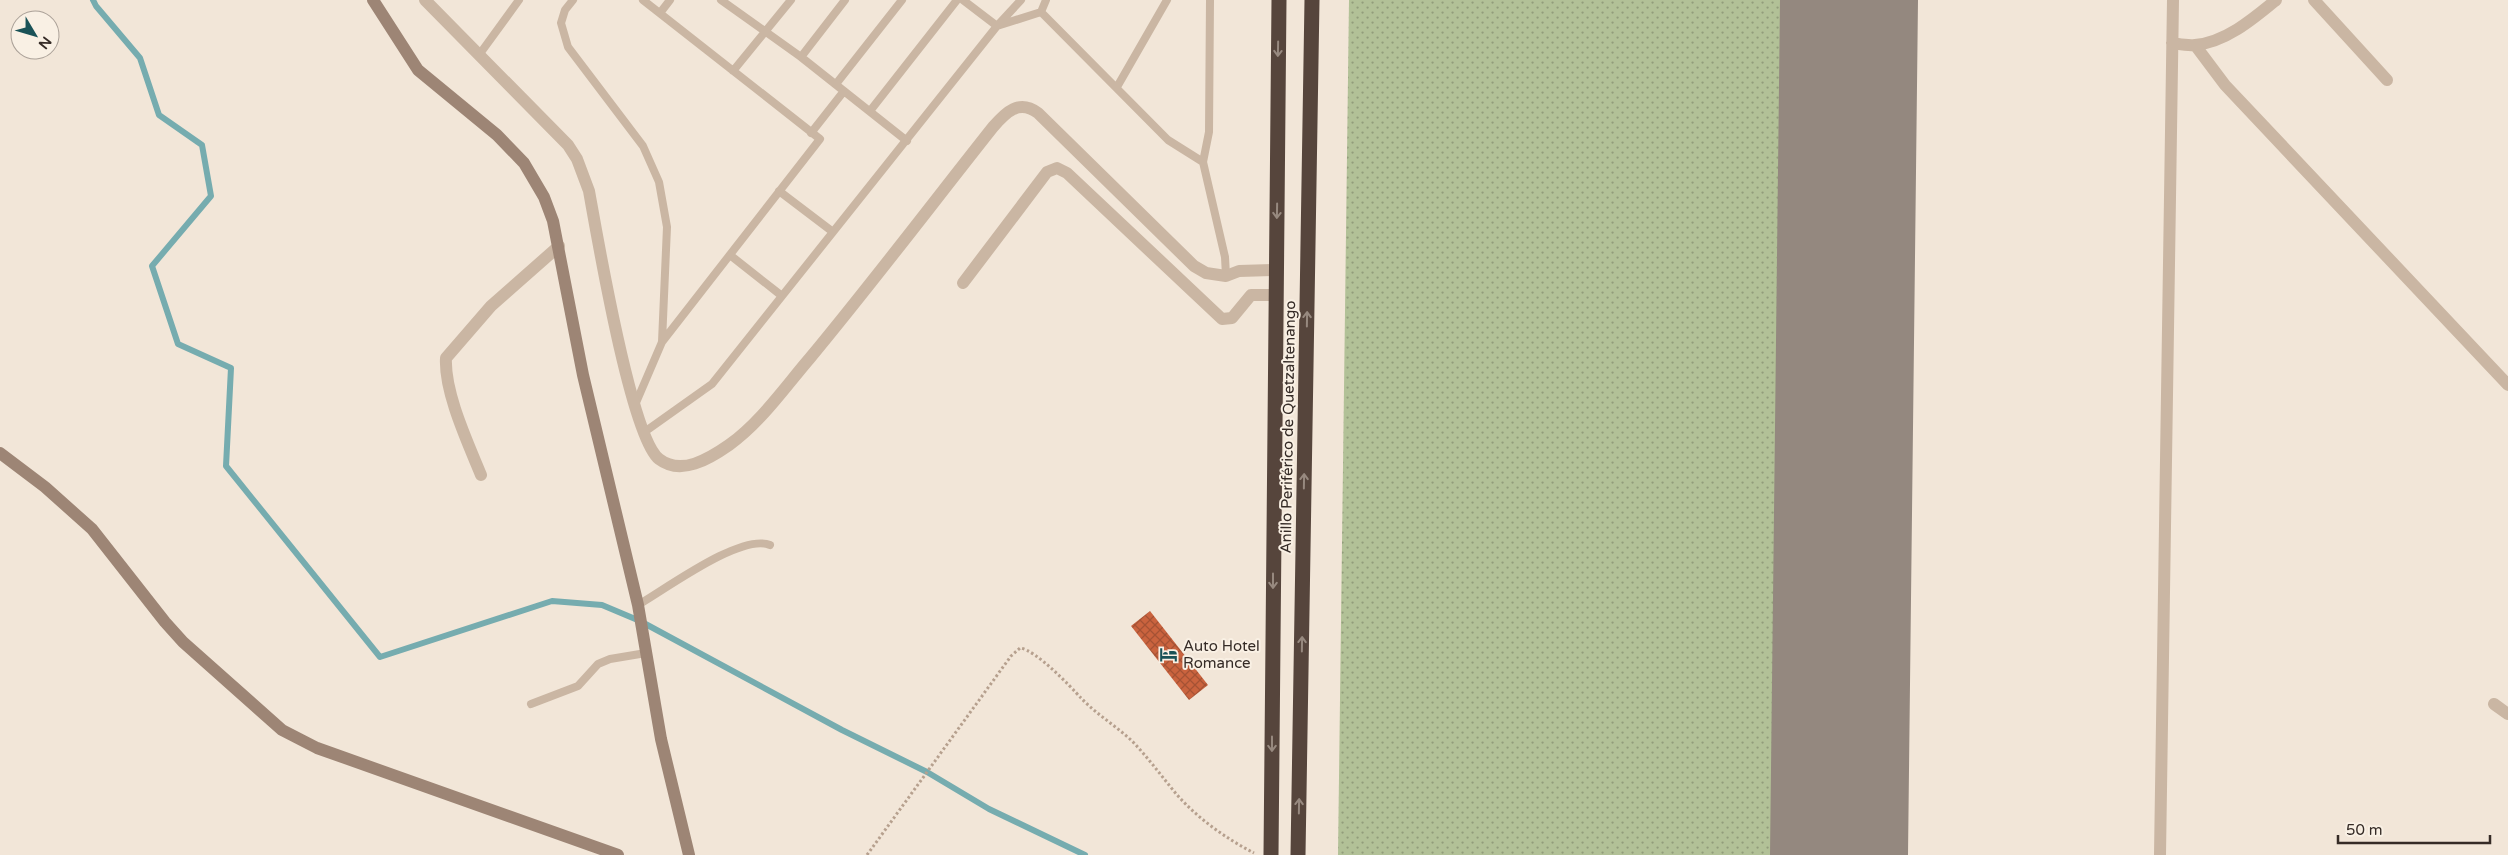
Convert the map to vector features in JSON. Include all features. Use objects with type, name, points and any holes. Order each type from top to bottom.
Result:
[{"type":"highway","name":"Anillo Periférico de Quetzaltenango","points":[[1271,855],[1279,0]]},
{"type":"highway","name":"Anillo Periférico de Quetzaltenango","points":[[1298,855],[1312,0]]},
{"type":"street","points":[[373,0],[418,70],[497,135],[524,163],[544,197],[559,246],[583,374],[638,605],[661,739],[690,855]]},
{"type":"street","points":[[425,0],[556,131],[577,159],[588,191],[634,407],[650,449],[657,458],[668,465],[684,467],[703,461],[730,445],[776,399],[833,330],[992,126],[1013,108],[1022,106],[1038,113],[1184,258],[1206,272],[1226,276],[1239,272],[1276,270]]},
{"type":"street","points":[[2160,855],[2173,0]]},
{"type":"street","points":[[2172,43],[2195,45],[2212,41],[2236,30],[2276,0]]},
{"type":"street","points":[[2314,0],[2387,80]]},
{"type":"street","points":[[2195,45],[2225,85],[2508,386]]},
{"type":"street","points":[[963,283],[1047,172],[1057,168],[1066,173],[1222,319],[1232,318],[1251,295],[1276,295]]},
{"type":"street","points":[[481,475],[457,414],[447,372],[446,358],[491,306],[559,246]]},
{"type":"street","points":[[0,453],[73,511],[106,546],[165,622],[183,642],[282,730],[318,748],[618,855]]},
{"type":"street","points":[[2494,704],[2508,714]]},
{"type":"lane","points":[[479,55],[519,0]]},
{"type":"lane","points":[[573,0],[566,10],[561,23],[568,46],[643,146],[659,182],[667,227],[662,342]]},
{"type":"lane","points":[[634,407],[662,342],[820,139],[643,0]]},
{"type":"lane","points":[[660,13],[670,0]]},
{"type":"lane","points":[[721,0],[836,84],[907,141]]},
{"type":"lane","points":[[731,7],[737,0]]},
{"type":"lane","points":[[733,71],[791,0]]},
{"type":"lane","points":[[801,58],[845,0]]},
{"type":"lane","points":[[836,84],[902,0]]},
{"type":"lane","points":[[870,111],[957,0]]},
{"type":"lane","points":[[963,0],[970,3],[997,26]]},
{"type":"lane","points":[[643,433],[712,384],[997,26],[1021,0]]},
{"type":"lane","points":[[997,26],[1040,12],[1046,0]]},
{"type":"lane","points":[[1117,88],[1167,0]]},
{"type":"lane","points":[[1210,0],[1209,132],[1203,162],[1225,257],[1226,276]]},
{"type":"lane","points":[[1040,12],[1168,140],[1203,162]]},
{"type":"lane","points":[[811,132],[844,91]]},
{"type":"lane","points":[[779,191],[833,232]]},
{"type":"lane","points":[[730,255],[782,296]]},
{"type":"lane","points":[[638,605],[725,553],[757,542],[770,545]]},
{"type":"lane","points":[[531,704],[578,686],[598,664],[645,647]]},
{"type":"path","points":[[867,855],[1011,656],[1020,648],[1029,651],[1058,674],[1082,699],[1132,741],[1174,791],[1196,812],[1217,830],[1257,855]]},
{"type":"green space","points":[[1349,0],[1809,0],[1813,5],[1818,53],[1806,855],[1338,855]]},
{"type":"building","name":"Auto Hotel Romance","points":[[1150,611],[1208,685],[1189,700],[1131,626]]},
{"type":"waterway","points":[[93,0],[140,58],[159,115],[202,145],[211,196],[152,266],[178,344],[231,368],[226,466],[380,657],[552,601],[602,605],[640,621],[842,730],[927,772],[989,809],[1085,855]]},
{"type":"taxiway","points":[[1829,0],[1839,27],[1844,54],[1849,110]]},
{"type":"runway","points":[[1839,855],[1849,0]]},
{"type":"place","name":"Auto Hotel Romance","points":[[1169,655]]}]
